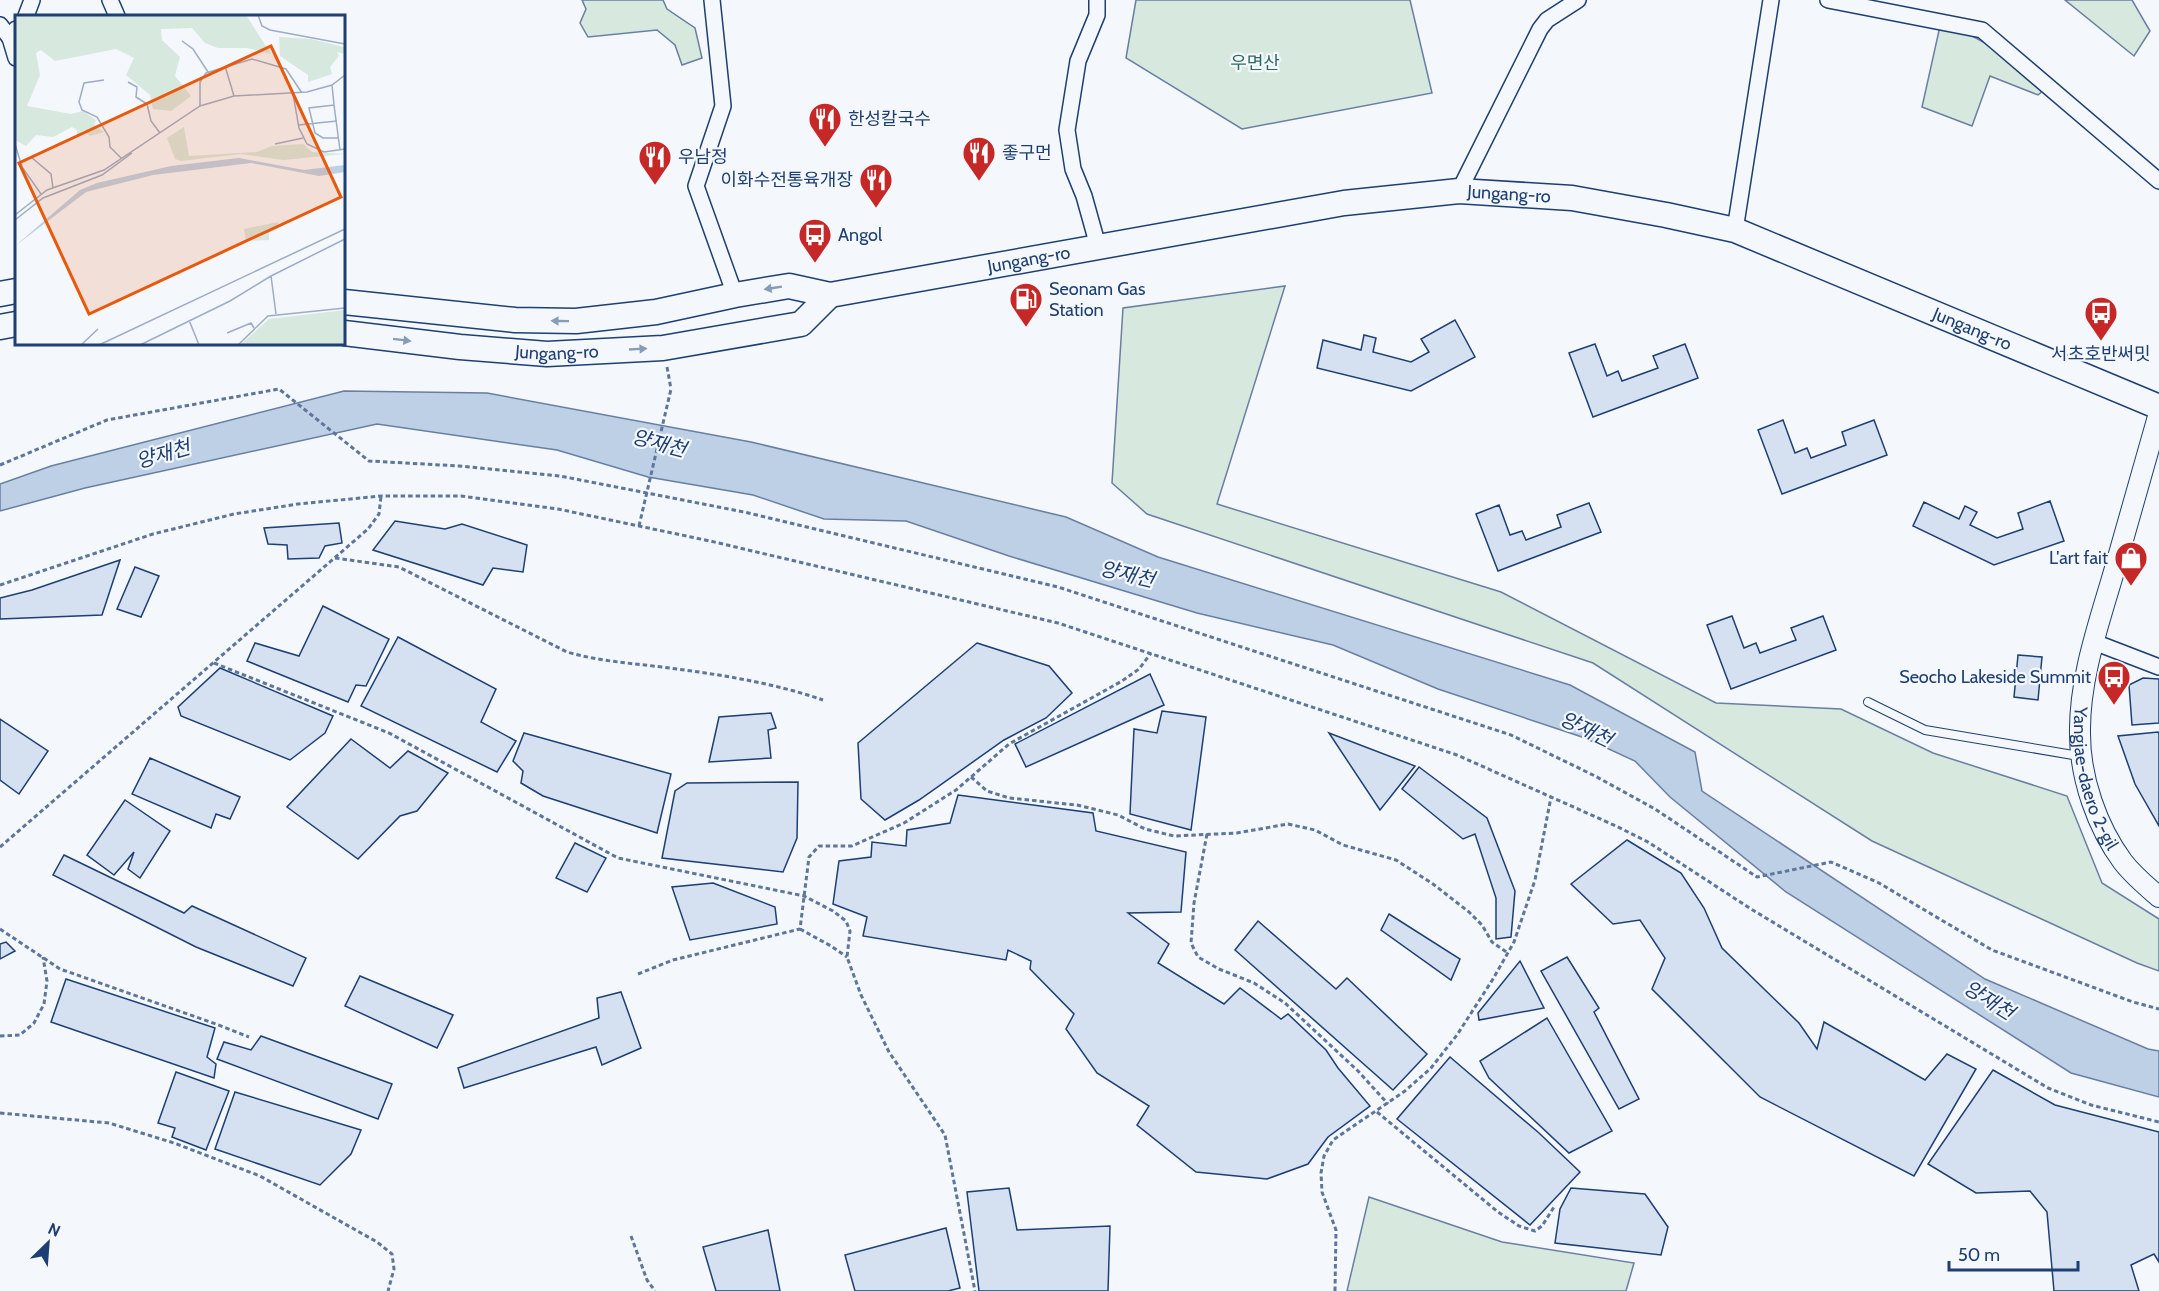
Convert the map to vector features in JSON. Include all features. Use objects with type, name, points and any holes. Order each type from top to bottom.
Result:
[{"type":"main road","name":"Jungang-ro","points":[[345,302],[515,320],[576,321],[656,312],[789,286],[830,295],[1344,203],[1459,191],[1572,198],[1735,230],[2159,407]]},
{"type":"main road","points":[[0,294],[15,291]]},
{"type":"main road","name":"Jungang-ro","points":[[345,333],[460,347],[547,354],[663,348],[801,324],[830,295]]},
{"type":"main road","points":[[0,327],[15,324]]},
{"type":"street","points":[[26,15],[32,0]]},
{"type":"street","points":[[110,0],[117,15]]},
{"type":"street","points":[[712,0],[723,106],[696,186],[735,295]]},
{"type":"street","points":[[1097,0],[1097,15],[1078,61],[1067,130],[1073,169],[1098,246]]},
{"type":"street","points":[[1459,191],[1540,29],[1547,20],[1578,0]]},
{"type":"street","points":[[1735,230],[1771,0]]},
{"type":"street","points":[[1828,0],[1982,30],[2159,181]]},
{"type":"street","points":[[0,25],[13,33],[15,50]]},
{"type":"street","name":"Yangjae-daero 2-gil","points":[[2159,413],[2094,642],[2080,733],[2081,756],[2094,808],[2107,836],[2123,862],[2143,884],[2159,897]]},
{"type":"street","points":[[2094,642],[2159,667]]},
{"type":"lane","points":[[1868,702],[1925,729],[2081,756]]},
{"type":"path","points":[[0,465],[107,420],[279,389],[369,461],[459,466],[560,476],[744,512],[1058,587],[1511,735],[1595,776],[1655,809],[1758,877],[1831,862],[1879,884],[1992,950],[2133,1002],[2159,1009]]},
{"type":"path","points":[[639,526],[671,389]]},
{"type":"path","points":[[0,847],[368,528],[379,514],[381,496]]},
{"type":"path","points":[[0,585],[153,534],[234,514],[298,504],[381,496],[461,496],[558,509],[639,526],[1058,623],[1456,755],[1551,797],[1648,842],[1760,915],[2048,1088],[2091,1104],[2159,1122]]},
{"type":"path","points":[[335,558],[399,567],[567,652],[586,658],[715,674],[788,688],[823,700]]},
{"type":"path","points":[[800,929],[809,857],[819,846],[852,846],[904,823],[956,790],[1009,744],[1122,681],[1139,669],[1151,653]]},
{"type":"path","points":[[214,663],[389,733],[618,858],[804,897],[833,911],[846,921],[850,931],[847,957],[861,994],[889,1052],[945,1135],[975,1291]]},
{"type":"path","points":[[971,777],[987,791],[1009,798],[1077,805],[1118,815],[1145,829],[1174,836],[1237,833],[1288,824],[1315,830],[1343,845],[1396,860],[1433,884],[1468,912],[1482,925],[1492,942],[1508,953]]},
{"type":"path","points":[[1335,1291],[1336,1230],[1322,1192],[1321,1173],[1324,1156],[1333,1140],[1388,1104],[1431,1068],[1451,1043],[1493,980],[1514,942],[1535,880],[1551,797]]},
{"type":"path","points":[[1207,834],[1194,903],[1191,943],[1198,957],[1219,969],[1254,983],[1285,1003],[1358,1071],[1388,1104]]},
{"type":"path","points":[[0,929],[60,969],[216,1023],[249,1037]]},
{"type":"path","points":[[638,974],[673,960],[800,929],[847,957]]},
{"type":"path","points":[[0,1036],[20,1035],[34,1023],[44,1004],[47,981],[44,957]]},
{"type":"path","points":[[1377,1112],[1498,1212],[1519,1226],[1534,1231],[1542,1226],[1554,1207]]},
{"type":"path","points":[[0,1113],[108,1123],[174,1143],[260,1176],[367,1236],[392,1254],[394,1269],[388,1291]]},
{"type":"path","points":[[631,1236],[647,1280],[656,1291]]},
{"type":"green space","points":[[582,0],[663,0],[667,9],[695,28],[702,58],[682,65],[675,45],[657,30],[588,37],[580,23],[586,9]]},
{"type":"green space","name":"우면산","points":[[1136,0],[1410,0],[1432,93],[1242,129],[1126,58]]},
{"type":"green space","points":[[2065,0],[2132,0],[2150,31],[2134,56]]},
{"type":"green space","points":[[1940,26],[1955,29],[1983,42],[2045,89],[2038,95],[1990,76],[1972,126],[1922,107]]},
{"type":"green space","points":[[1285,286],[1217,504],[1501,592],[1716,703],[1841,709],[1933,753],[2067,796],[2102,883],[2159,919],[2159,971],[1872,841],[1593,663],[1147,514],[1112,483],[1123,308]]},
{"type":"green space","points":[[1369,1197],[1502,1242],[1634,1263],[1626,1291],[1347,1291]]},
{"type":"water","name":"양재천","points":[[344,391],[487,393],[751,442],[1066,517],[1158,557],[1570,685],[1695,752],[1702,791],[1985,979],[2148,1049],[2159,1051],[2159,1097],[2071,1073],[1786,892],[1670,797],[1635,761],[1585,738],[1438,689],[1333,645],[1197,613],[1009,556],[906,521],[824,519],[753,495],[648,477],[557,450],[377,424],[85,488],[0,511],[0,484],[51,466]]},
{"type":"building","points":[[1455,320],[1475,357],[1411,391],[1317,368],[1323,340],[1361,350],[1364,335],[1376,338],[1373,352],[1411,362],[1429,352],[1421,339]]},
{"type":"building","points":[[1595,344],[1607,376],[1618,371],[1622,381],[1658,368],[1653,356],[1685,344],[1698,378],[1593,417],[1569,353]]},
{"type":"building","points":[[1783,420],[1795,453],[1807,448],[1811,458],[1846,445],[1842,432],[1874,420],[1887,455],[1782,494],[1758,430]]},
{"type":"building","points":[[2050,501],[2064,541],[1994,565],[1913,526],[1924,502],[1959,519],[1965,506],[1977,512],[1970,525],[1997,538],[2023,529],[2018,513]]},
{"type":"building","points":[[1589,503],[1601,532],[1498,571],[1476,514],[1499,505],[1510,535],[1522,531],[1526,540],[1561,527],[1557,515]]},
{"type":"building","points":[[395,521],[445,529],[462,524],[527,545],[523,572],[493,568],[483,585],[373,550]]},
{"type":"building","points":[[339,523],[342,543],[325,546],[319,558],[288,559],[287,545],[268,544],[264,528]]},
{"type":"building","points":[[120,560],[102,615],[0,619],[0,598],[32,590]]},
{"type":"building","points":[[135,567],[159,576],[141,617],[117,609]]},
{"type":"building","points":[[323,606],[389,639],[366,686],[356,685],[348,702],[247,661],[255,643],[299,656]]},
{"type":"building","points":[[1732,616],[1744,648],[1756,643],[1760,653],[1796,640],[1791,628],[1823,616],[1836,650],[1731,689],[1707,625]]},
{"type":"building","points":[[398,637],[496,689],[481,722],[516,741],[497,772],[361,706]]},
{"type":"building","points":[[977,643],[1049,666],[1072,693],[1046,718],[1004,740],[919,800],[885,820],[861,799],[858,743]]},
{"type":"building","points":[[2018,655],[2042,657],[2038,700],[2014,697]]},
{"type":"building","points":[[220,668],[333,716],[325,733],[290,760],[181,716],[178,707]]},
{"type":"building","points":[[1150,674],[1164,705],[1026,767],[1015,744]]},
{"type":"building","points":[[2143,678],[2159,679],[2159,723],[2132,725],[2129,685]]},
{"type":"building","points":[[1162,711],[1206,717],[1191,830],[1130,814],[1134,729],[1157,733]]},
{"type":"building","points":[[771,713],[776,728],[768,730],[771,758],[709,762],[719,717]]},
{"type":"building","points":[[0,719],[48,751],[19,794],[0,780]]},
{"type":"building","points":[[2158,732],[2159,826],[2135,784],[2118,736]]},
{"type":"building","points":[[524,733],[671,774],[657,833],[543,796],[521,783],[523,771],[513,761]]},
{"type":"building","points":[[1329,733],[1415,766],[1380,810]]},
{"type":"building","points":[[351,739],[390,768],[408,751],[448,773],[417,811],[400,816],[358,859],[287,807]]},
{"type":"building","points":[[150,758],[240,797],[230,819],[216,814],[211,828],[132,794]]},
{"type":"building","points":[[1419,767],[1487,818],[1515,891],[1511,937],[1496,939],[1496,898],[1475,834],[1463,839],[1402,789]]},
{"type":"building","points":[[798,782],[797,838],[783,872],[662,858],[675,791],[687,783]]},
{"type":"building","points":[[958,795],[1093,813],[1096,831],[1186,852],[1181,912],[1128,913],[1169,944],[1158,963],[1224,1004],[1240,988],[1281,1019],[1288,1014],[1326,1050],[1370,1106],[1328,1137],[1308,1164],[1267,1179],[1196,1172],[1137,1125],[1149,1106],[1097,1073],[1066,1029],[1074,1014],[1030,969],[1031,961],[1008,950],[1006,960],[863,936],[867,917],[833,904],[839,861],[871,857],[872,842],[906,846],[907,830],[950,823]]},
{"type":"building","points":[[125,800],[170,831],[140,878],[128,869],[134,852],[114,875],[87,855]]},
{"type":"building","points":[[1627,840],[1681,873],[1704,908],[1722,948],[1799,1023],[1817,1049],[1824,1022],[1925,1080],[1947,1054],[1976,1069],[1914,1176],[1760,1097],[1652,989],[1665,958],[1640,920],[1613,924],[1571,884]]},
{"type":"building","points":[[575,843],[606,858],[587,892],[556,878]]},
{"type":"building","points":[[64,855],[184,913],[192,906],[306,958],[293,986],[196,947],[53,875]]},
{"type":"building","points":[[713,883],[775,907],[777,924],[690,940],[672,887]]},
{"type":"building","points":[[1389,914],[1460,959],[1451,980],[1381,930]]},
{"type":"building","points":[[1258,921],[1336,989],[1347,978],[1427,1054],[1393,1090],[1235,950]]},
{"type":"building","points":[[6,942],[15,951],[0,959],[0,944]]},
{"type":"building","points":[[1567,957],[1599,1008],[1594,1012],[1639,1099],[1619,1109],[1541,971]]},
{"type":"building","points":[[1520,961],[1544,1008],[1479,1020],[1478,1013]]},
{"type":"building","points":[[360,976],[453,1015],[437,1048],[345,1006]]},
{"type":"building","points":[[66,979],[215,1028],[207,1057],[216,1064],[214,1078],[51,1022]]},
{"type":"building","points":[[621,992],[641,1048],[602,1065],[596,1047],[464,1088],[458,1068],[599,1018],[597,998]]},
{"type":"building","points":[[1547,1018],[1612,1131],[1569,1153],[1489,1078],[1480,1061]]},
{"type":"building","points":[[261,1036],[392,1084],[378,1119],[217,1059],[224,1042],[251,1050]]},
{"type":"building","points":[[1450,1057],[1539,1133],[1580,1172],[1530,1225],[1397,1119]]},
{"type":"building","points":[[1993,1070],[2055,1105],[2159,1132],[2159,1262],[2154,1254],[2131,1265],[2139,1291],[2054,1291],[2047,1212],[2030,1191],[1976,1193],[1928,1164]]},
{"type":"building","points":[[176,1072],[229,1091],[206,1150],[172,1137],[175,1128],[158,1123]]},
{"type":"building","points":[[235,1092],[361,1130],[351,1154],[320,1185],[215,1149]]},
{"type":"building","points":[[1009,1188],[1017,1230],[1110,1226],[1108,1291],[979,1291],[967,1192]]},
{"type":"building","points":[[1571,1188],[1645,1194],[1668,1227],[1661,1255],[1555,1243],[1560,1209]]},
{"type":"building","points":[[946,1228],[960,1288],[948,1291],[855,1291],[845,1255]]},
{"type":"building","points":[[768,1230],[780,1291],[716,1291],[703,1247]]},
{"type":"place","name":"한성칼국수","points":[[825,148]]},
{"type":"place","name":"좋구먼","points":[[979,182]]},
{"type":"place","name":"우남정","points":[[655,186]]},
{"type":"place","name":"이화수전통육개장","points":[[876,209]]},
{"type":"place","name":"Angol","points":[[815,264]]},
{"type":"place","name":"Seonam Gas Station","points":[[1026,328]]},
{"type":"place","name":"서초호반써밋","points":[[2101,342]]},
{"type":"place","name":"L'art fait","points":[[2131,587]]},
{"type":"place","name":"Seocho Lakeside Summit","points":[[2114,706]]}]
